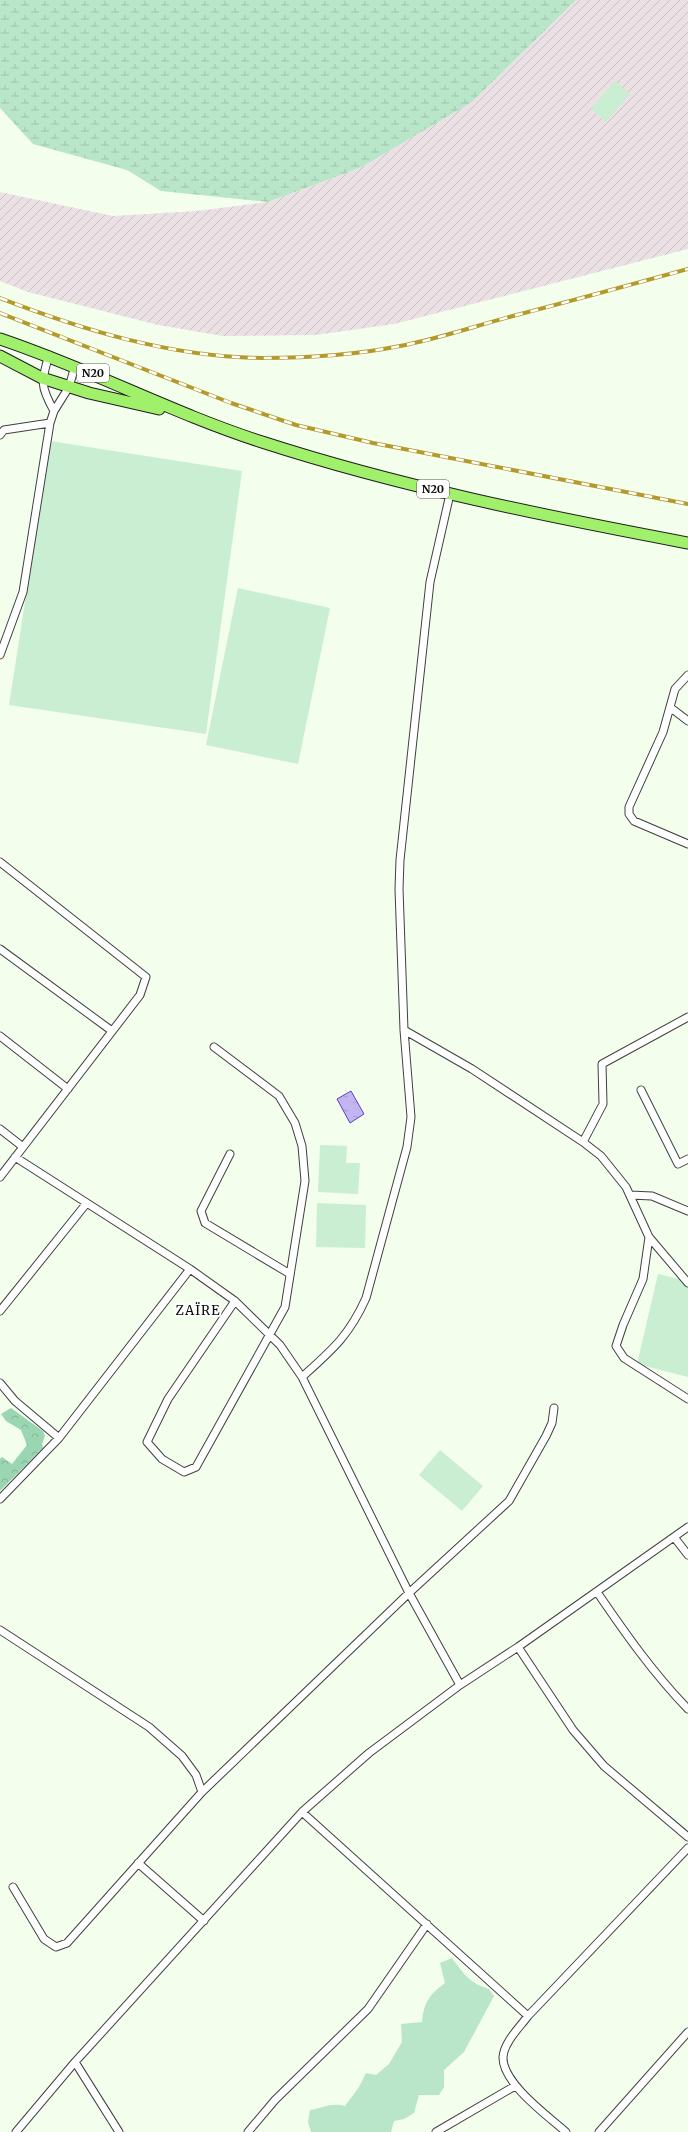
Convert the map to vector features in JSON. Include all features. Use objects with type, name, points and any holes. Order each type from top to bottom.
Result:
[{"type":"main road","name":"N20","points":[[0,339],[49,355],[183,414],[262,442],[331,463],[450,494],[688,543]]},
{"type":"main road","name":"N20","points":[[0,356],[42,378],[69,387],[183,414]]},
{"type":"street","points":[[49,355],[42,378],[43,389],[54,411]]},
{"type":"street","points":[[0,655],[23,592],[50,423],[54,411],[69,387],[75,366]]},
{"type":"street","points":[[0,435],[4,430],[50,423]]},
{"type":"street","points":[[302,1377],[344,1338],[357,1318],[366,1298],[407,1147],[411,1117],[404,1030],[399,889],[400,860],[430,582],[450,494]]},
{"type":"street","points":[[688,675],[675,689],[671,708],[657,746],[629,807],[629,814],[634,821],[688,844]]},
{"type":"street","points":[[671,708],[688,721]]},
{"type":"street","points":[[0,862],[146,977],[140,995],[0,1177]]},
{"type":"street","points":[[0,949],[112,1032]]},
{"type":"street","points":[[582,1142],[603,1104],[602,1064],[688,1017]]},
{"type":"street","points":[[404,1030],[472,1069],[602,1156],[626,1187],[649,1237],[688,1283]]},
{"type":"street","points":[[0,1036],[68,1089]]},
{"type":"street","points":[[214,1047],[279,1096],[295,1123],[302,1146],[306,1181],[285,1307],[196,1467],[184,1472],[162,1460],[147,1442],[168,1399],[235,1301]]},
{"type":"street","points":[[641,1090],[678,1164],[688,1159]]},
{"type":"street","points":[[0,1129],[23,1147]]},
{"type":"street","points":[[230,1154],[201,1211],[205,1223],[290,1274]]},
{"type":"street","points":[[15,1157],[86,1204],[190,1269],[235,1301],[280,1345],[302,1377],[408,1593],[460,1685]]},
{"type":"street","points":[[630,1195],[652,1196],[688,1211]]},
{"type":"street","points":[[0,1312],[86,1204]]},
{"type":"street","points":[[649,1237],[642,1279],[622,1324],[616,1346],[618,1352],[624,1358],[688,1399]]},
{"type":"street","points":[[0,1499],[59,1438],[190,1269]]},
{"type":"street","points":[[0,1383],[15,1401],[59,1438]]},
{"type":"street","points":[[13,1887],[44,1939],[56,1947],[67,1943],[202,1792],[408,1593],[509,1501],[546,1436],[552,1423],[554,1408]]},
{"type":"street","points":[[16,2132],[75,2062],[302,1812],[369,1753],[460,1685],[518,1647],[688,1527]]},
{"type":"street","points":[[674,1537],[688,1555]]},
{"type":"street","points":[[597,1592],[634,1646],[660,1679],[688,1709]]},
{"type":"street","points":[[0,1630],[149,1727],[182,1756],[196,1775],[202,1792]]},
{"type":"street","points":[[518,1647],[573,1730],[604,1766],[688,1837]]},
{"type":"street","points":[[302,1812],[528,2016]]},
{"type":"street","points":[[562,2131],[515,2086],[507,2071],[503,2058],[507,2044],[528,2016],[688,1848]]},
{"type":"street","points":[[138,1863],[204,1920]]},
{"type":"street","points":[[248,2132],[275,2100],[368,2009],[427,1924]]},
{"type":"street","points":[[599,2132],[688,2032]]},
{"type":"street","points":[[75,2062],[119,2132]]},
{"type":"street","points":[[436,2132],[515,2086]]},
{"type":"shaded area","points":[[576,0],[688,0],[688,249],[394,324],[316,335],[223,336],[158,325],[28,292],[0,281],[0,192],[113,216],[197,211],[268,202],[362,167],[472,102]]},
{"type":"green space","points":[[0,0],[576,0],[472,102],[362,167],[268,202],[161,191],[127,170],[33,144],[0,108]]},
{"type":"green space","points":[[615,81],[630,94],[606,122],[591,109]]},
{"type":"green space","points":[[50,441],[242,471],[206,734],[9,705]]},
{"type":"green space","points":[[238,588],[330,608],[298,764],[206,745]]},
{"type":"green space","points":[[320,1145],[347,1146],[346,1163],[360,1163],[358,1194],[318,1192]]},
{"type":"green space","points":[[317,1203],[366,1205],[365,1248],[316,1247]]},
{"type":"green space","points":[[658,1274],[688,1281],[688,1377],[637,1364]]},
{"type":"green space","points":[[11,1408],[43,1431],[45,1436],[42,1444],[43,1448],[0,1491],[0,1459],[2,1457],[12,1464],[27,1445],[21,1430],[6,1421],[1,1414]]},
{"type":"green space","points":[[440,1450],[483,1486],[462,1511],[419,1475]]},
{"type":"green space","points":[[452,1958],[472,1981],[489,1989],[494,1996],[464,2052],[444,2070],[444,2087],[439,2095],[419,2095],[414,2113],[404,2119],[394,2121],[391,2132],[311,2132],[308,2122],[310,2110],[331,2105],[345,2106],[359,2087],[366,2073],[376,2075],[389,2064],[402,2042],[401,2024],[422,2022],[424,2009],[428,2000],[435,1991],[445,1983],[440,1963]]},
{"type":"water","points":[[351,1091],[364,1114],[350,1123],[337,1099]]},
{"type":"railway","points":[[0,298],[95,331],[161,347],[194,353],[228,356],[262,358],[296,357],[366,352],[414,343],[688,269]]},
{"type":"railway","points":[[0,313],[231,403],[296,425],[373,443],[688,504]]},
{"type":"district","name":"ZAÏRE","points":[[198,1310]]}]
